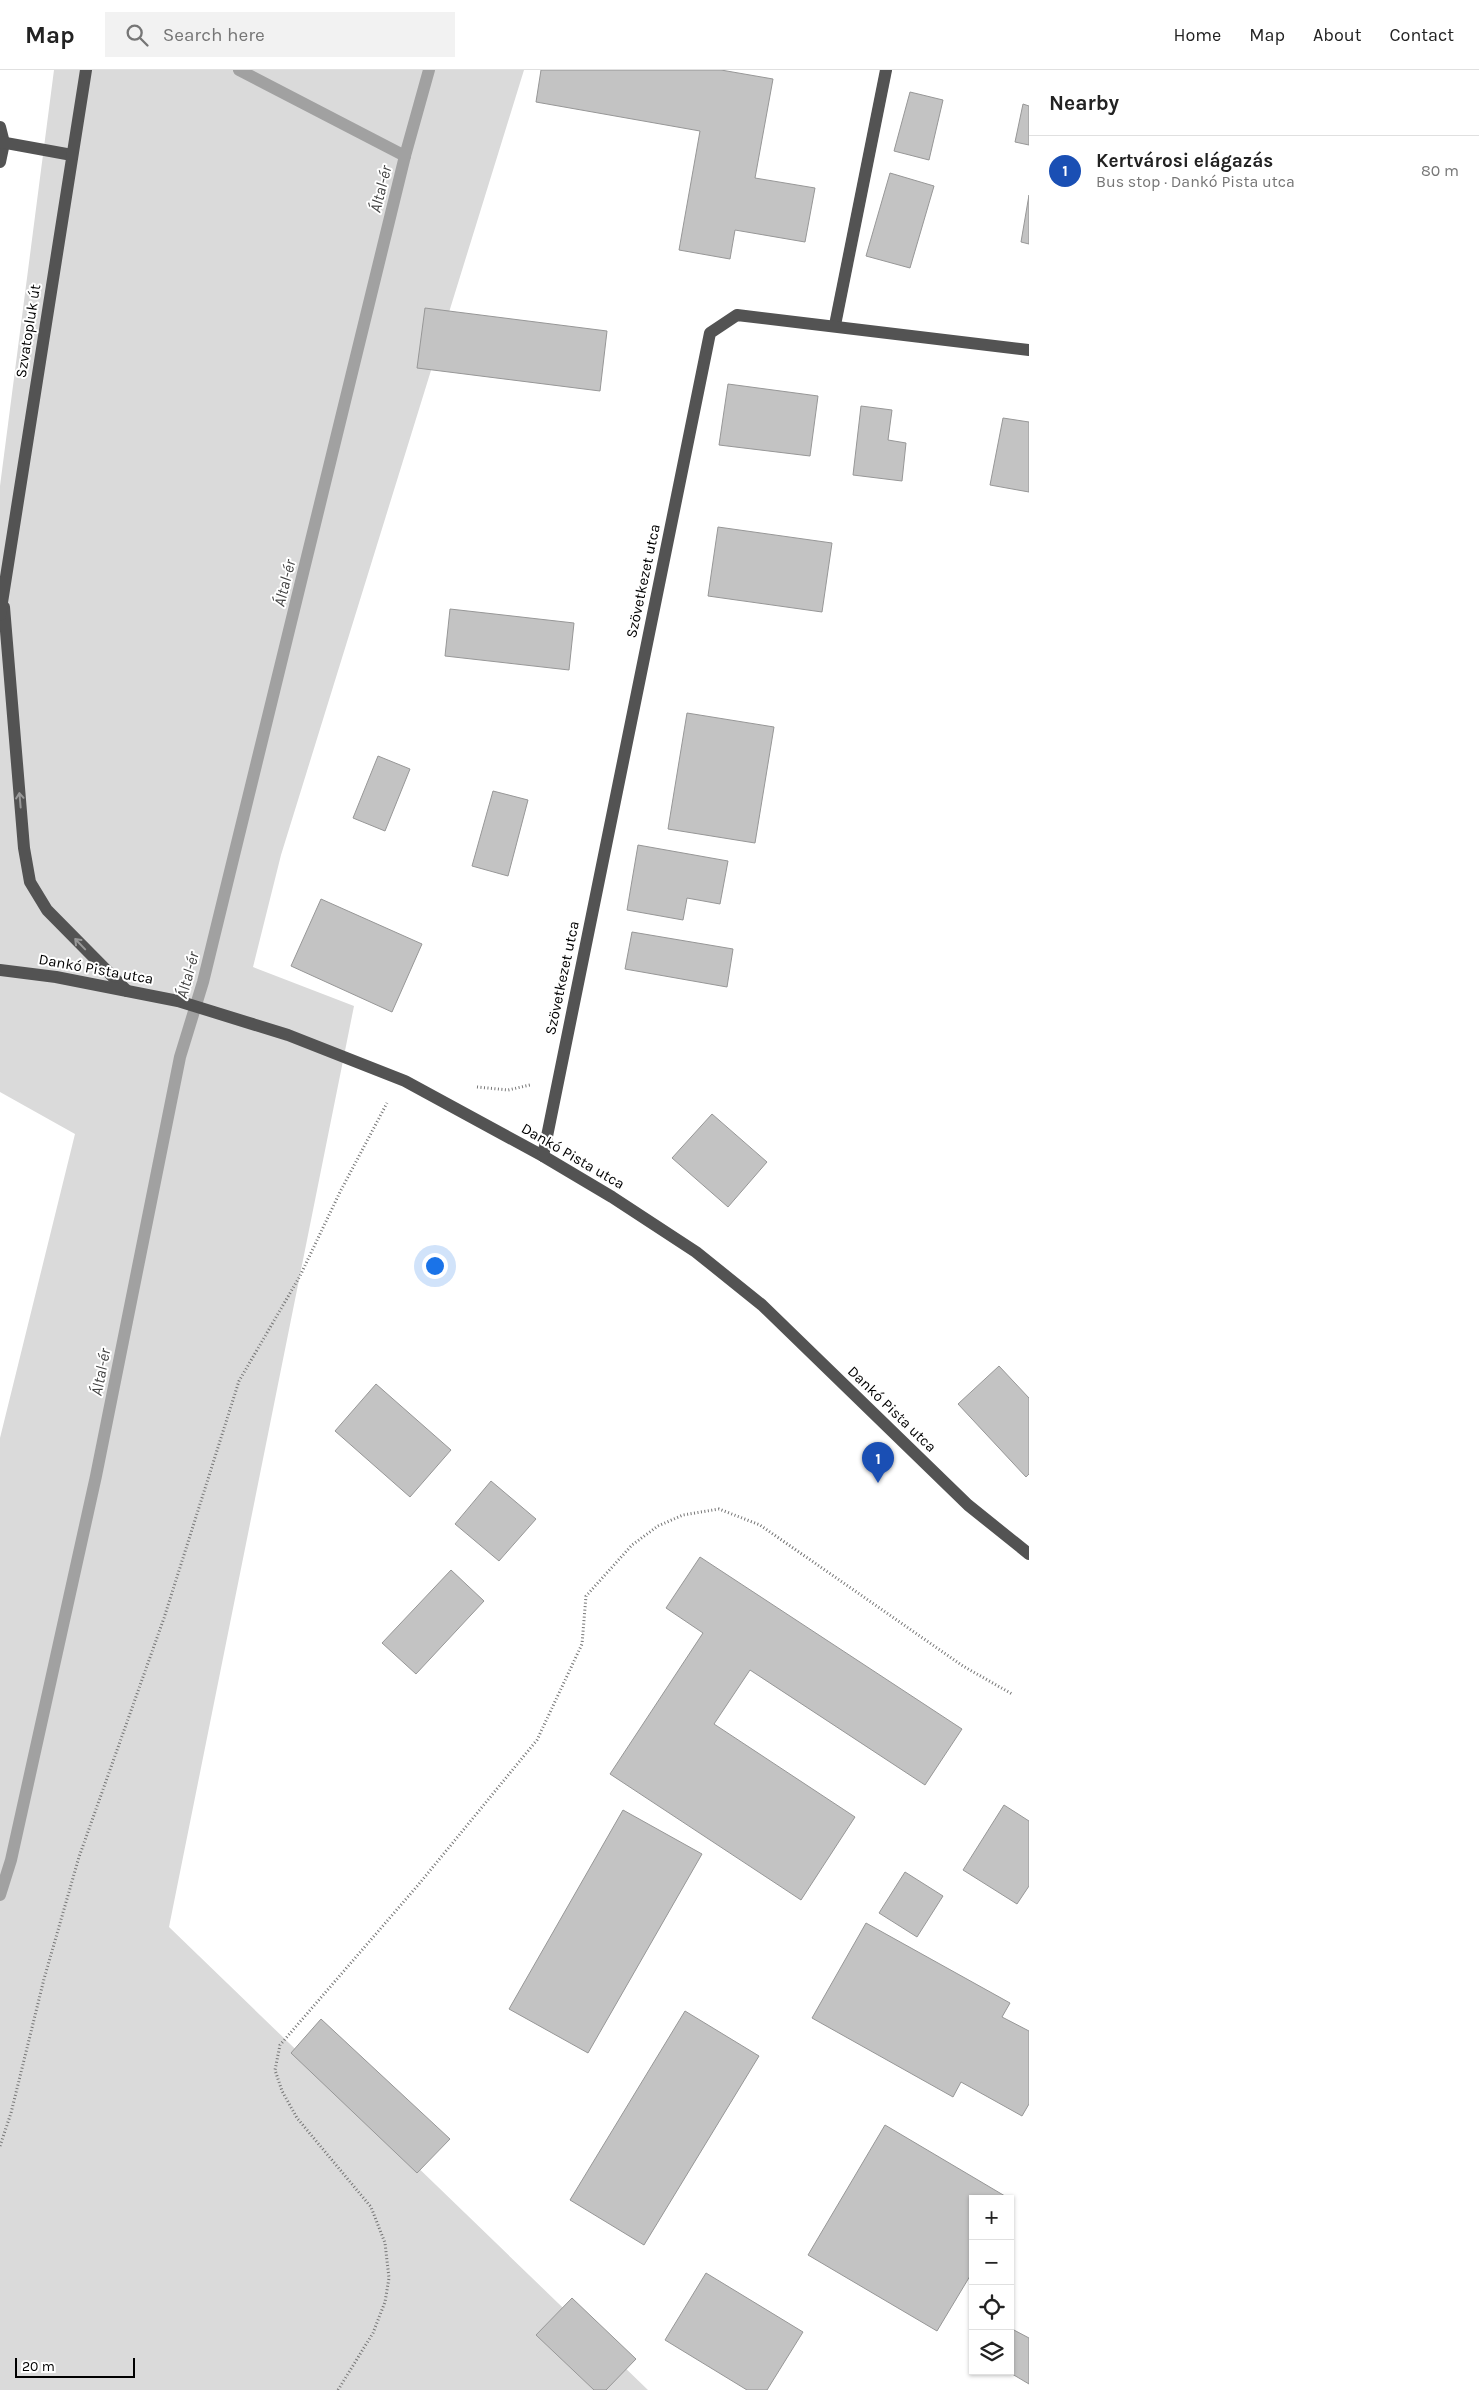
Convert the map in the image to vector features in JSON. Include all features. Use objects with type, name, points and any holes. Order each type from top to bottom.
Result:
[{"type":"street","name":"Szvatopluk út","points":[[0,615],[86,70]]},
{"type":"street","points":[[835,325],[886,70]]},
{"type":"street","points":[[0,127],[2,143],[0,162]]},
{"type":"street","points":[[2,143],[72,155]]},
{"type":"street","name":"Szövetkezet utca","points":[[543,1156],[710,333],[736,315],[835,325],[1029,350]]},
{"type":"street","name":"Szvatopluk út","points":[[3,597],[24,848],[30,882],[47,910],[127,991]]},
{"type":"street","name":"Dankó Pista utca","points":[[0,970],[56,977],[178,1001],[288,1035],[405,1081],[543,1156],[696,1252],[762,1305],[968,1505],[1029,1554]]},
{"type":"path","points":[[469,1086],[508,1090],[542,1082],[561,1067]]},
{"type":"path","points":[[0,2146],[11,2113],[44,1979],[79,1857],[164,1618],[239,1381],[300,1276],[340,1192],[390,1098],[405,1081]]},
{"type":"path","points":[[338,2390],[373,2332],[385,2302],[389,2278],[385,2243],[372,2207],[297,2118],[282,2091],[274,2070],[280,2046],[419,1884],[537,1740],[582,1644],[586,1596],[632,1544],[658,1526],[683,1515],[719,1509],[760,1524],[963,1666],[1012,1694]]},
{"type":"shaded area","points":[[54,70],[524,70],[281,855],[253,967],[354,1006],[169,1927],[648,2390],[0,2390],[0,1438],[75,1134],[0,1092],[0,486]]},
{"type":"building","points":[[541,70],[721,70],[773,79],[755,178],[815,188],[805,242],[735,230],[730,259],[679,250],[700,131],[536,102]]},
{"type":"building","points":[[910,92],[943,100],[929,160],[894,151]]},
{"type":"building","points":[[1023,104],[1029,106],[1029,145],[1015,142]]},
{"type":"building","points":[[890,173],[934,186],[910,268],[866,256]]},
{"type":"building","points":[[1029,195],[1029,244],[1021,242]]},
{"type":"building","points":[[425,308],[607,331],[600,391],[417,368]]},
{"type":"building","points":[[728,384],[818,396],[810,456],[719,445]]},
{"type":"building","points":[[861,406],[892,410],[888,440],[906,443],[902,481],[853,475]]},
{"type":"building","points":[[1003,418],[1029,422],[1029,492],[990,485]]},
{"type":"building","points":[[718,527],[832,543],[822,612],[708,596]]},
{"type":"building","points":[[450,609],[574,623],[569,670],[445,656]]},
{"type":"building","points":[[687,713],[774,727],[755,843],[668,829]]},
{"type":"building","points":[[378,756],[410,769],[385,831],[353,818]]},
{"type":"building","points":[[493,791],[528,800],[508,876],[472,866]]},
{"type":"building","points":[[638,845],[728,861],[720,904],[687,898],[683,920],[627,910]]},
{"type":"building","points":[[321,899],[422,944],[392,1012],[291,966]]},
{"type":"building","points":[[632,932],[733,949],[727,987],[625,969]]},
{"type":"building","points":[[712,1114],[767,1162],[728,1207],[672,1158]]},
{"type":"building","points":[[999,1366],[1029,1398],[1029,1474],[1026,1477],[958,1404]]},
{"type":"building","points":[[376,1384],[451,1450],[410,1497],[335,1431]]},
{"type":"building","points":[[491,1481],[536,1519],[499,1561],[455,1524]]},
{"type":"building","points":[[700,1557],[962,1729],[925,1785],[750,1670],[714,1724],[855,1817],[801,1900],[610,1774],[703,1633],[666,1608]]},
{"type":"building","points":[[451,1570],[484,1601],[416,1674],[382,1643]]},
{"type":"building","points":[[1004,1805],[1029,1821],[1029,1886],[1017,1904],[963,1870]]},
{"type":"building","points":[[623,1810],[702,1854],[588,2053],[509,2009]]},
{"type":"building","points":[[905,1872],[943,1896],[917,1937],[879,1913]]},
{"type":"building","points":[[866,1923],[1010,2003],[1002,2017],[1029,2031],[1029,2104],[1022,2116],[961,2082],[953,2097],[812,2018]]},
{"type":"building","points":[[685,2011],[759,2056],[644,2245],[570,2200]]},
{"type":"building","points":[[321,2019],[450,2139],[417,2173],[291,2053]]},
{"type":"building","points":[[885,2125],[1003,2195],[969,2195],[969,2278],[937,2331],[808,2255]]},
{"type":"building","points":[[706,2273],[803,2332],[767,2390],[747,2390],[665,2340]]},
{"type":"building","points":[[572,2298],[636,2359],[606,2390],[594,2390],[536,2335]]},
{"type":"building","points":[[1014,2330],[1029,2338],[1029,2384],[1014,2375]]},
{"type":"waterway","points":[[239,70],[405,156]]},
{"type":"waterway","name":"Által-ér","points":[[0,1895],[11,1860],[96,1476],[180,1057],[203,982],[405,156],[429,70]]},
{"type":"place","name":"Kertvárosi elágazás","points":[[878,1483]]}]
